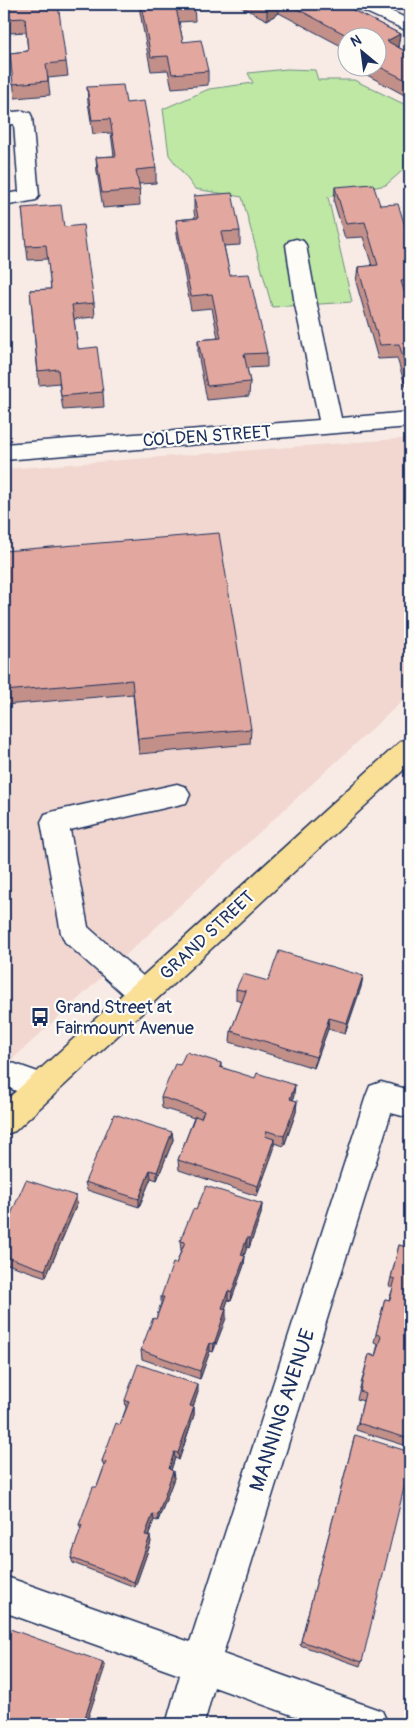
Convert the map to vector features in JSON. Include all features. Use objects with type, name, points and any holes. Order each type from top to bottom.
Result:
[{"type":"main road","name":"GRAND STREET","points":[[4,1121],[410,748]]},
{"type":"street","points":[[363,4],[410,28]]},
{"type":"street","points":[[4,119],[23,118],[28,196],[4,200]]},
{"type":"street","points":[[296,245],[306,305],[332,426]]},
{"type":"street","name":"COLDEN STREET","points":[[4,452],[410,420]]},
{"type":"street","points":[[143,994],[74,933],[55,822],[177,795]]},
{"type":"street","points":[[4,1073],[42,1087]]},
{"type":"street","name":"MANNING AVENUE","points":[[185,1724],[201,1665],[395,1100]]},
{"type":"street","points":[[4,1594],[369,1724]]},
{"type":"shaded area","points":[[410,438],[410,694],[4,1067],[4,469]]},
{"type":"green space","points":[[287,69],[315,70],[318,80],[354,80],[410,107],[410,164],[386,185],[328,197],[352,302],[272,307],[242,197],[195,189],[169,155],[163,109],[209,89],[253,83],[248,73]]},
{"type":"building","points":[[6,4],[58,4],[66,62],[46,64],[48,81],[13,84],[10,53],[28,51],[25,18],[7,19]]},
{"type":"building","points":[[141,4],[194,4],[195,7],[176,8],[183,42],[201,40],[208,71],[172,74],[168,56],[151,57]]},
{"type":"building","points":[[288,4],[341,4],[400,34],[387,41],[410,54],[410,82],[386,70],[386,28],[336,30]]},
{"type":"building","points":[[123,85],[126,103],[144,101],[156,168],[136,170],[140,190],[102,193],[96,157],[116,156],[110,119],[92,120],[87,87]]},
{"type":"building","points":[[373,184],[380,205],[398,204],[410,241],[410,280],[401,281],[410,310],[410,370],[407,371],[399,344],[380,345],[358,267],[378,265],[365,222],[346,224],[335,187]]},
{"type":"building","points":[[232,193],[240,231],[221,232],[230,275],[249,274],[267,353],[244,354],[250,382],[207,386],[198,340],[221,338],[212,294],[191,296],[176,220],[198,218],[194,196]]},
{"type":"building","points":[[61,205],[64,227],[83,225],[94,303],[72,305],[78,349],[97,347],[103,392],[61,396],[58,369],[38,371],[30,290],[51,289],[46,245],[26,246],[22,208]]},
{"type":"building","points":[[219,533],[251,729],[138,739],[132,680],[4,691],[4,551]]},
{"type":"building","points":[[279,951],[363,976],[347,1023],[329,1018],[316,1057],[231,1031],[246,991],[236,989],[243,974],[268,981]]},
{"type":"building","points":[[186,1052],[221,1063],[220,1067],[255,1078],[257,1073],[295,1085],[290,1099],[297,1101],[284,1136],[267,1131],[265,1136],[274,1139],[258,1186],[178,1160],[195,1116],[201,1118],[204,1111],[161,1097],[175,1064],[180,1065]]},
{"type":"building","points":[[114,1114],[172,1132],[157,1172],[150,1170],[139,1199],[85,1182]]},
{"type":"building","points":[[26,1180],[76,1196],[45,1270],[4,1256],[4,1230]]},
{"type":"building","points":[[206,1186],[262,1204],[250,1238],[247,1238],[241,1255],[245,1256],[232,1292],[228,1291],[222,1308],[226,1309],[214,1344],[210,1343],[200,1371],[141,1350],[153,1318],[156,1319],[164,1297],[161,1297],[173,1263],[176,1264],[185,1242],[180,1241],[193,1209],[196,1210]]},
{"type":"building","points":[[399,1245],[410,1248],[410,1439],[358,1423],[365,1393],[360,1391],[369,1354],[375,1357],[381,1336],[376,1334],[385,1299],[390,1300],[395,1279],[391,1278]]},
{"type":"building","points":[[138,1364],[198,1385],[190,1406],[194,1407],[178,1453],[174,1452],[169,1469],[173,1471],[158,1515],[153,1514],[145,1535],[150,1536],[134,1582],[71,1558],[82,1525],[79,1525],[93,1487],[97,1487],[106,1462],[102,1461],[116,1423],[120,1425],[129,1402],[125,1400]]},
{"type":"building","points":[[355,1435],[410,1452],[410,1463],[362,1662],[301,1641]]},
{"type":"building","points":[[10,1629],[103,1662],[83,1724],[4,1724],[4,1646]]},
{"type":"place","name":"Grand Street at Fairmount Avenue","points":[[40,1017]]}]
